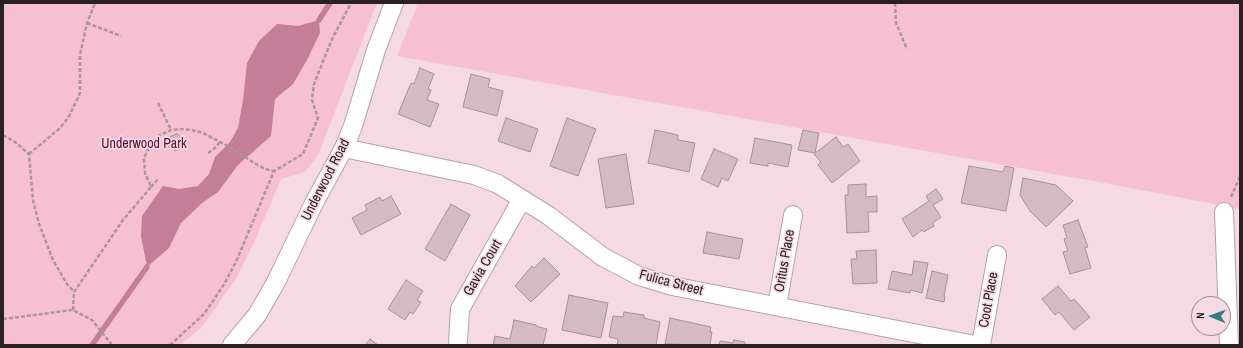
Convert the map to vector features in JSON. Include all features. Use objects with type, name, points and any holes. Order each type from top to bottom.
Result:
[{"type":"street","name":"Underwood Road","points":[[232,345],[256,315],[276,282],[314,203],[344,148],[353,126],[376,50],[394,3]]},
{"type":"street","name":"Fulica Street","points":[[344,148],[474,175],[498,184],[549,216],[603,257],[639,276],[672,286],[975,345]]},
{"type":"street","name":"Gavia Court","points":[[458,341],[460,309],[522,199]]},
{"type":"street","points":[[1224,212],[1229,345]]},
{"type":"street","name":"Oritus Place","points":[[777,306],[793,215]]},
{"type":"street","name":"Coot Place","points":[[981,345],[997,254]]},
{"type":"path","points":[[28,154],[59,129],[68,118],[77,100],[80,93],[80,56],[86,23],[96,3]]},
{"type":"path","points":[[170,345],[204,314],[223,286],[236,262],[274,171],[303,154],[318,118],[312,100],[314,84],[332,39],[351,3]]},
{"type":"path","points":[[895,3],[896,23],[907,49]]},
{"type":"path","points":[[86,23],[121,36]]},
{"type":"path","points":[[158,103],[171,130]]},
{"type":"path","points":[[151,187],[145,172],[144,158],[150,145],[160,135],[171,130],[192,130],[203,133],[265,169],[274,171]]},
{"type":"path","points":[[3,135],[15,142],[28,154],[33,200],[39,224],[53,260],[67,284],[74,292]]},
{"type":"path","points":[[208,153],[220,142]]},
{"type":"path","points":[[1224,212],[1240,177]]},
{"type":"path","points":[[73,310],[74,292],[123,220],[159,178]]},
{"type":"path","points":[[3,319],[73,310],[92,320],[112,345]]},
{"type":"green space","name":"Underwood Park","points":[[3,3],[377,3],[318,155],[305,172],[281,179],[256,238],[237,277],[202,327],[180,345],[3,345]]},
{"type":"green space","points":[[418,3],[1240,3],[1240,209],[1115,185],[397,56]]},
{"type":"shaded area","points":[[319,20],[320,33],[307,60],[293,84],[275,99],[271,136],[238,165],[218,192],[202,203],[181,223],[169,248],[147,267],[141,236],[142,216],[163,186],[179,189],[198,186],[209,174],[215,157],[230,142],[238,128],[247,63],[259,41],[277,24],[298,26]]},
{"type":"building","points":[[420,68],[434,74],[428,89],[431,90],[427,100],[439,104],[430,127],[398,114],[411,83],[414,84]]},
{"type":"building","points":[[471,74],[490,79],[488,87],[503,91],[497,116],[463,107]]},
{"type":"building","points":[[506,118],[538,129],[530,152],[498,141]]},
{"type":"building","points":[[567,118],[596,129],[578,176],[550,166]]},
{"type":"building","points":[[655,130],[678,135],[678,140],[695,143],[689,172],[648,163]]},
{"type":"building","points":[[803,130],[819,133],[815,153],[798,150]]},
{"type":"building","points":[[177,134],[184,139],[183,147],[175,151],[168,146],[169,137]]},
{"type":"building","points":[[836,137],[843,147],[848,144],[860,161],[832,183],[818,165],[821,162],[814,154]]},
{"type":"building","points":[[755,138],[792,145],[788,167],[768,163],[768,166],[750,163]]},
{"type":"building","points":[[714,149],[738,159],[728,181],[722,178],[718,187],[701,179]]},
{"type":"building","points":[[626,154],[634,204],[606,208],[598,159]]},
{"type":"building","points":[[969,166],[1003,172],[1005,166],[1014,168],[1006,211],[961,203]]},
{"type":"building","points":[[1023,178],[1056,185],[1073,201],[1046,227],[1030,211],[1020,195]]},
{"type":"building","points":[[866,184],[866,197],[877,196],[877,212],[868,212],[869,232],[847,233],[845,195],[848,195],[848,185]]},
{"type":"building","points":[[936,189],[943,199],[933,205],[941,217],[933,223],[934,226],[924,232],[922,230],[913,237],[902,219],[929,201],[926,196]]},
{"type":"building","points":[[391,196],[401,214],[361,235],[352,218],[367,210],[365,205],[380,197],[382,201]]},
{"type":"building","points":[[451,204],[470,215],[445,261],[425,249]]},
{"type":"building","points":[[1078,220],[1088,247],[1085,248],[1091,268],[1070,274],[1063,252],[1068,251],[1064,239],[1067,238],[1063,225]]},
{"type":"building","points":[[707,232],[743,239],[739,259],[703,253]]},
{"type":"building","points":[[876,250],[877,283],[853,284],[851,259],[857,259],[856,251]]},
{"type":"building","points":[[544,258],[560,274],[531,302],[515,286],[532,266],[534,268]]},
{"type":"building","points":[[914,261],[928,263],[922,293],[911,290],[910,293],[888,289],[892,271],[912,275]]},
{"type":"building","points":[[932,271],[948,275],[944,302],[926,298]]},
{"type":"building","points":[[406,280],[423,291],[417,300],[421,302],[413,314],[410,312],[405,320],[388,309]]},
{"type":"building","points":[[1058,286],[1071,301],[1074,299],[1090,317],[1074,330],[1059,312],[1055,315],[1042,299]]},
{"type":"building","points":[[569,295],[608,303],[601,338],[562,330]]},
{"type":"building","points":[[624,312],[644,315],[644,318],[660,322],[656,345],[617,345],[618,339],[609,337],[613,316],[623,317]]},
{"type":"building","points":[[670,318],[711,327],[710,332],[712,332],[710,345],[665,344]]},
{"type":"building","points":[[514,320],[547,329],[543,345],[493,345],[495,336],[510,339]]},
{"type":"building","points":[[370,339],[378,345],[365,345]]},
{"type":"building","points":[[734,340],[745,342],[745,345],[719,345],[720,341],[733,343]]},
{"type":"waterway","points":[[319,20],[330,3]]},
{"type":"waterway","points":[[92,345],[147,267]]}]
